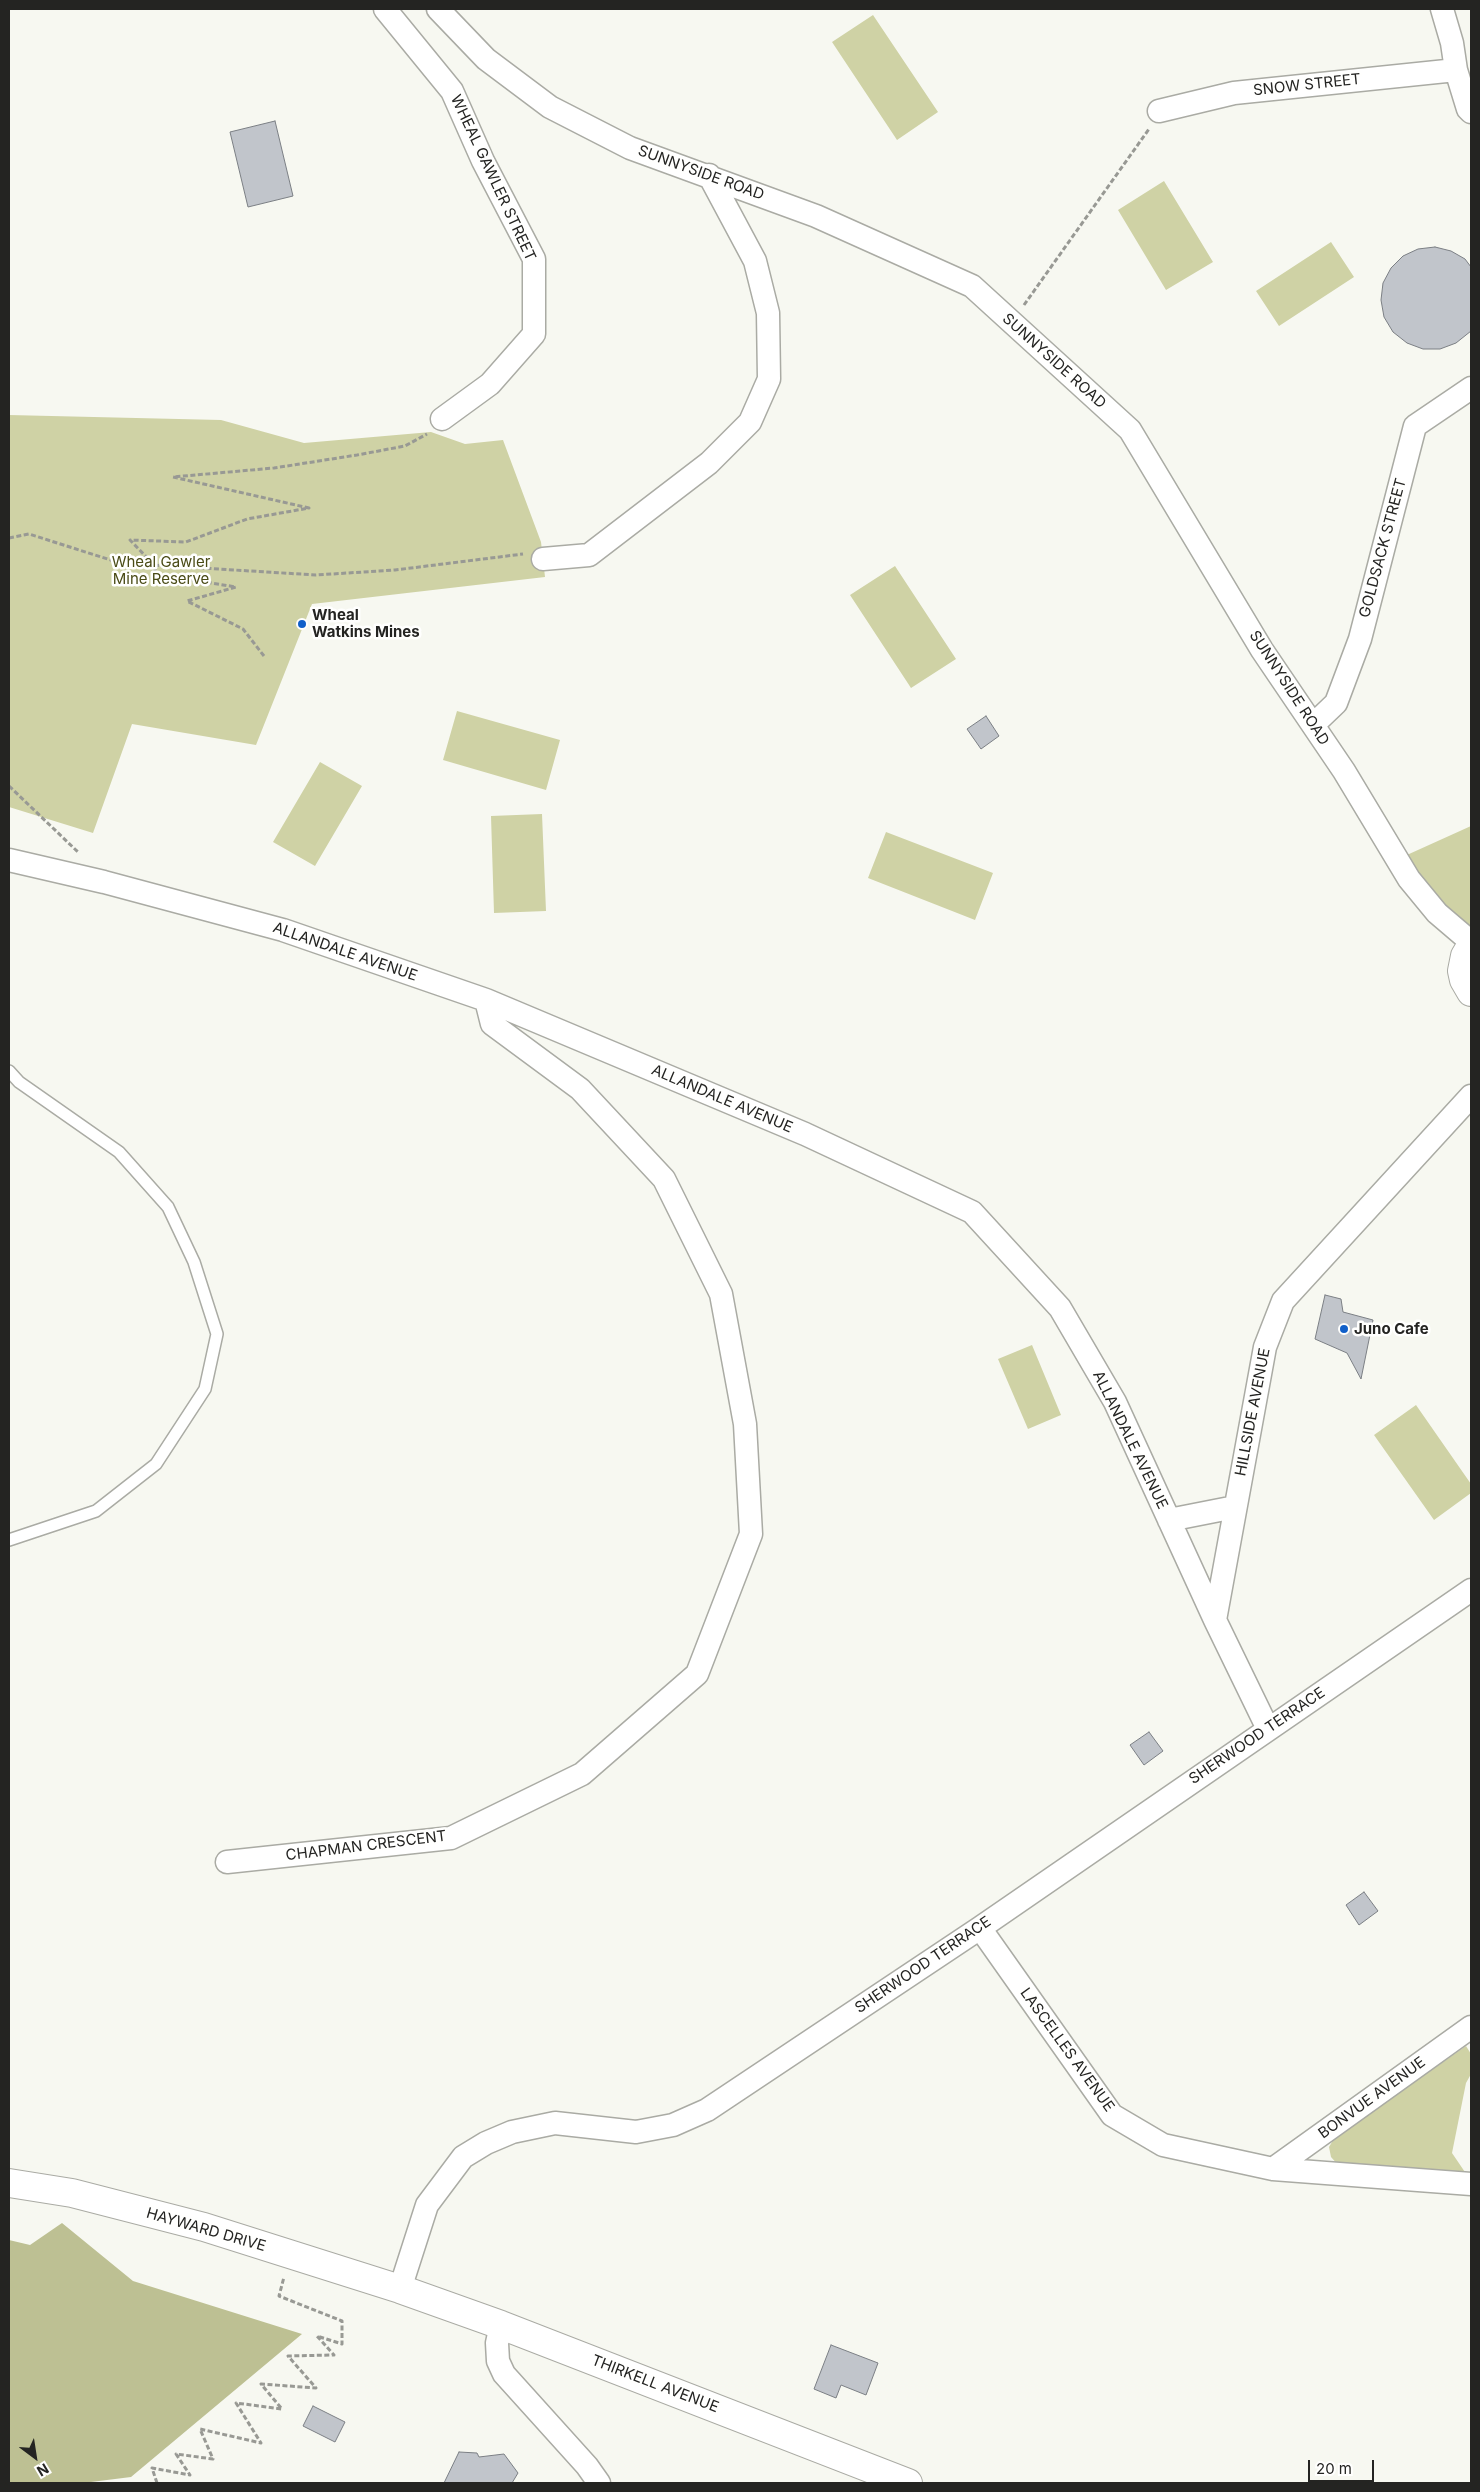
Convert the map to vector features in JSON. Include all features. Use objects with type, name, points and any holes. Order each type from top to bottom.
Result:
[{"type":"street","name":"WHEAL GAWLER STREET","points":[[385,9],[452,91],[496,187],[534,259],[534,334],[490,384],[442,419]]},
{"type":"street","name":"SUNNYSIDE ROAD","points":[[438,9],[486,58],[550,107],[630,148],[709,175],[816,216],[972,286],[1130,430],[1262,650],[1344,771],[1409,879],[1437,913],[1471,942]]},
{"type":"street","points":[[1442,9],[1452,43],[1456,70],[1468,109],[1471,112]]},
{"type":"street","name":"SNOW STREET","points":[[1159,111],[1234,93],[1456,70]]},
{"type":"street","points":[[543,558],[589,555],[709,463],[750,422],[769,379],[768,313],[755,261],[709,175]]},
{"type":"street","name":"GOLDSACK STREET","points":[[1313,725],[1336,703],[1360,639],[1415,426],[1471,388]]},
{"type":"street","name":"ALLANDALE AVENUE","points":[[9,860],[104,882],[283,930],[486,1000],[805,1134],[972,1212],[1060,1308],[1115,1402],[1215,1620]]},
{"type":"street","points":[[1437,913],[1471,921]]},
{"type":"street","points":[[1471,946],[1465,956],[1462,971],[1464,980],[1471,992]]},
{"type":"street","name":"CHAPMAN CRESCENT","points":[[227,1862],[451,1838],[582,1774],[697,1674],[751,1534],[745,1424],[721,1294],[664,1180],[580,1089],[492,1024],[486,1000]]},
{"type":"street","name":"HILLSIDE AVENUE","points":[[1215,1620],[1234,1507],[1265,1347],[1283,1300],[1471,1096]]},
{"type":"street","points":[[1169,1520],[1234,1507]]},
{"type":"street","name":"SHERWOOD TERRACE","points":[[400,2289],[427,2205],[463,2157],[486,2143],[512,2132],[555,2123],[636,2132],[673,2125],[707,2110],[980,1928],[1471,1590]]},
{"type":"street","points":[[1215,1620],[1268,1729]]},
{"type":"street","name":"LASCELLES AVENUE","points":[[980,1928],[1112,2115],[1163,2145],[1273,2169],[1471,2184]]},
{"type":"street","name":"BONVUE AVENUE","points":[[1273,2169],[1471,2027]]},
{"type":"street","name":"HAYWARD DRIVE","points":[[9,2183],[82,2196],[204,2228],[400,2289]]},
{"type":"street","name":"THIRKELL AVENUE","points":[[400,2289],[501,2325],[908,2483]]},
{"type":"street","points":[[501,2325],[497,2343],[498,2360],[504,2374],[587,2466],[599,2483]]},
{"type":"lane","points":[[9,1071],[18,1082],[118,1152],[168,1207],[194,1262],[217,1334],[205,1389],[156,1464],[96,1511],[9,1540]]},
{"type":"path","points":[[1028,299],[1144,138]]},
{"type":"path","points":[[264,656],[243,629],[187,601],[236,587],[155,574],[155,566],[130,540],[186,542],[247,520],[309,508],[173,477],[274,468],[405,446],[431,432],[442,419]]},
{"type":"path","points":[[9,538],[30,534],[120,563],[316,575],[470,562],[519,552],[543,558]]},
{"type":"path","points":[[9,786],[78,852],[87,857]]},
{"type":"path","points":[[157,2483],[152,2468],[190,2475],[176,2454],[214,2459],[200,2428],[261,2443],[236,2403],[282,2409],[261,2384],[316,2388],[288,2356],[334,2355],[317,2336],[342,2344],[342,2321],[279,2296],[291,2255]]},
{"type":"green space","points":[[873,15],[938,112],[897,140],[832,42]]},
{"type":"green space","points":[[1164,181],[1213,262],[1166,290],[1118,210]]},
{"type":"green space","points":[[1331,242],[1354,277],[1279,326],[1256,291]]},
{"type":"green space","name":"Wheal Gawler Mine Reserve","points":[[9,415],[221,420],[304,443],[431,432],[465,444],[503,440],[541,542],[545,577],[312,604],[256,745],[132,724],[93,833],[9,807]]},
{"type":"green space","points":[[895,566],[956,659],[911,688],[850,595]]},
{"type":"green space","points":[[457,711],[560,740],[546,790],[443,760]]},
{"type":"green space","points":[[320,762],[362,786],[315,866],[273,842]]},
{"type":"green space","points":[[542,814],[546,911],[494,913],[491,816]]},
{"type":"green space","points":[[1471,826],[1471,942],[1398,859]]},
{"type":"green space","points":[[886,832],[993,873],[975,920],[868,878]]},
{"type":"green space","points":[[1032,1345],[1061,1415],[1028,1429],[998,1359]]},
{"type":"green space","points":[[1416,1405],[1471,1484],[1471,1493],[1434,1520],[1374,1435]]},
{"type":"green space","points":[[1466,2046],[1471,2054],[1471,2074],[1466,2083],[1452,2153],[1469,2178],[1339,2166],[1331,2157],[1329,2147],[1335,2137]]},
{"type":"green space","points":[[62,2223],[133,2281],[302,2334],[131,2477],[83,2483],[9,2483],[9,2240],[30,2245]]},
{"type":"building","points":[[275,121],[293,196],[248,207],[230,132]]},
{"type":"building","points":[[1435,247],[1451,251],[1465,259],[1471,267],[1471,331],[1456,343],[1440,349],[1423,349],[1407,343],[1393,332],[1384,317],[1381,300],[1383,283],[1391,268],[1403,256],[1418,249]]},
{"type":"building","points":[[986,716],[999,736],[981,749],[967,729]]},
{"type":"building","name":"Juno Cafe","points":[[1325,1295],[1341,1299],[1343,1312],[1373,1320],[1361,1379],[1347,1353],[1315,1339]]},
{"type":"building","points":[[1149,1732],[1163,1751],[1144,1765],[1130,1745]]},
{"type":"building","points":[[1364,1892],[1378,1911],[1359,1925],[1346,1905]]},
{"type":"building","points":[[831,2345],[878,2363],[866,2395],[841,2385],[836,2398],[814,2389]]},
{"type":"building","points":[[313,2406],[345,2422],[335,2442],[303,2426]]},
{"type":"building","points":[[459,2452],[477,2453],[479,2457],[504,2454],[518,2473],[512,2483],[444,2483]]},
{"type":"place","name":"Wheal Watkins Mines","points":[[302,624]]},
{"type":"place","name":"Juno Cafe","points":[[1344,1329]]}]
